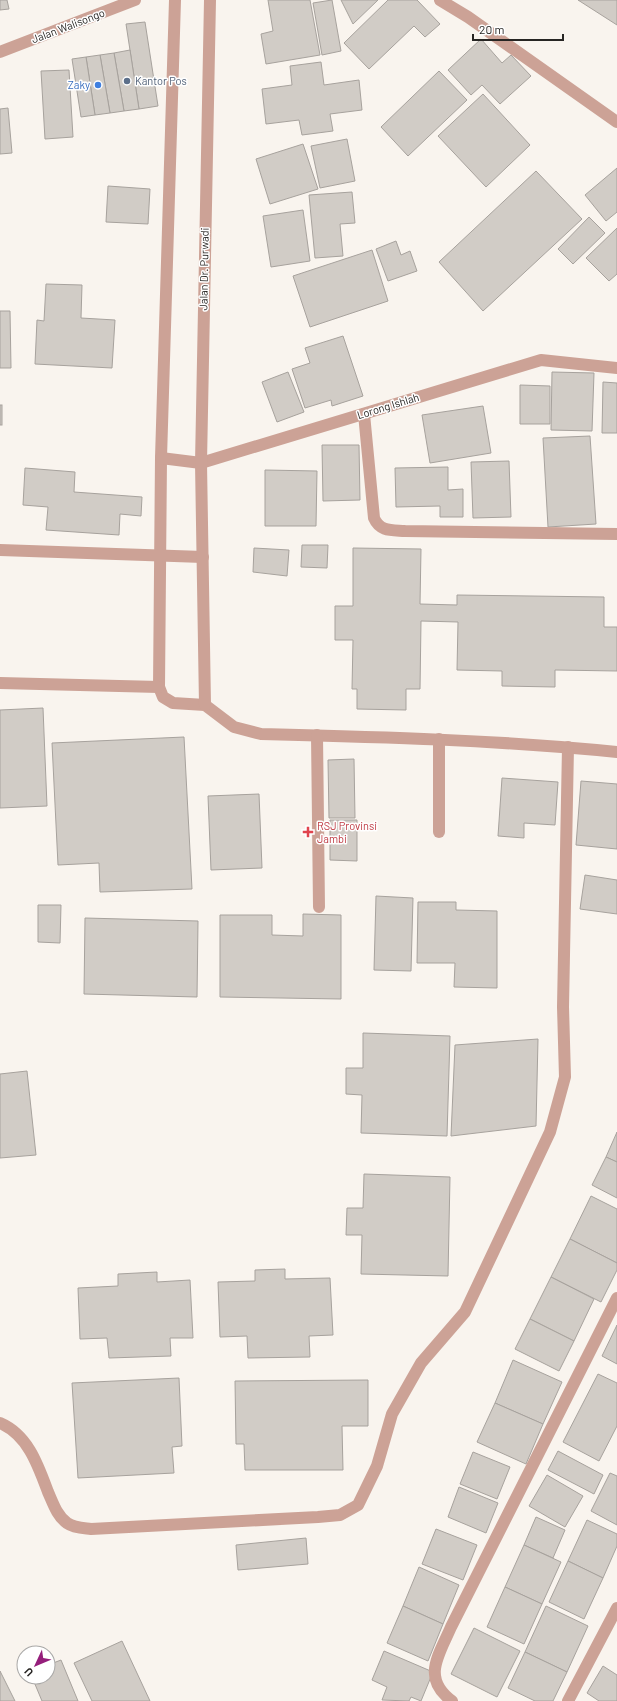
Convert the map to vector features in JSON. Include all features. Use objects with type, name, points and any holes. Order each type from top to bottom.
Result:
[{"type":"street","name":"Jalan Walisongo","points":[[0,52],[135,0]]},
{"type":"street","points":[[175,0],[161,458],[159,686],[163,697],[173,703],[205,706],[234,727],[261,734],[439,739],[568,747],[617,752]]},
{"type":"street","name":"Jalan Dr. Purwadi","points":[[205,706],[201,463],[210,0]]},
{"type":"street","points":[[440,0],[468,17],[617,122]]},
{"type":"street","name":"Lorong Ishlah","points":[[161,458],[201,463],[541,360],[617,368]]},
{"type":"street","points":[[364,414],[374,518],[376,523],[386,530],[617,534]]},
{"type":"street","points":[[0,550],[203,557]]},
{"type":"street","points":[[0,683],[159,686]]},
{"type":"street","points":[[317,735],[319,906]]},
{"type":"street","points":[[439,739],[440,832]]},
{"type":"street","points":[[0,1424],[11,1428],[30,1451],[59,1515],[68,1524],[78,1528],[91,1529],[318,1517],[340,1515],[358,1505],[377,1466],[392,1414],[421,1363],[465,1312],[550,1132],[565,1077],[563,1007],[568,747]]},
{"type":"street","points":[[452,1701],[442,1693],[436,1680],[434,1667],[451,1627],[617,1298]]},
{"type":"street","points":[[568,1701],[617,1608]]},
{"type":"building","points":[[0,0],[7,0],[9,9],[0,10]]},
{"type":"building","points":[[268,0],[310,0],[320,55],[266,64],[261,34],[273,31]]},
{"type":"building","points":[[332,0],[341,51],[322,55],[313,3]]},
{"type":"building","points":[[341,0],[378,0],[353,24]]},
{"type":"building","points":[[388,0],[417,0],[440,24],[425,37],[414,26],[369,69],[344,43]]},
{"type":"building","points":[[578,0],[617,0],[617,25]]},
{"type":"building","points":[[145,22],[158,106],[139,109],[126,24]]},
{"type":"building","points":[[481,39],[502,63],[511,55],[531,76],[500,104],[482,85],[471,95],[448,70]]},
{"type":"building","name":"Kantor Pos","points":[[130,50],[139,109],[124,111],[114,53]]},
{"type":"building","points":[[114,53],[124,111],[110,113],[100,55]]},
{"type":"building","name":"Zaky","points":[[100,55],[110,113],[95,115],[86,57]]},
{"type":"building","points":[[86,57],[95,115],[81,117],[72,59]]},
{"type":"building","points":[[321,62],[324,85],[359,80],[362,110],[330,114],[333,131],[302,135],[299,120],[266,124],[262,89],[292,85],[290,66]]},
{"type":"building","points":[[69,70],[73,137],[45,139],[41,71]]},
{"type":"building","points":[[439,71],[467,100],[408,156],[381,127]]},
{"type":"building","points":[[483,94],[530,145],[486,187],[438,136]]},
{"type":"building","points":[[8,108],[12,153],[0,154],[0,109]]},
{"type":"building","points":[[347,139],[355,181],[320,188],[311,146]]},
{"type":"building","points":[[303,144],[318,189],[270,204],[256,159]]},
{"type":"building","points":[[617,168],[617,212],[606,221],[585,195]]},
{"type":"building","points":[[536,171],[582,219],[483,311],[439,262]]},
{"type":"building","points":[[108,186],[150,189],[148,224],[106,222]]},
{"type":"building","points":[[352,192],[355,223],[340,224],[343,256],[315,258],[309,195]]},
{"type":"building","points":[[303,210],[310,261],[271,267],[263,216]]},
{"type":"building","points":[[589,217],[605,233],[573,264],[558,249]]},
{"type":"building","points":[[617,228],[617,274],[609,281],[586,258]]},
{"type":"building","points":[[396,241],[401,255],[410,251],[417,271],[388,281],[376,249]]},
{"type":"building","points":[[372,250],[388,301],[310,327],[293,276]]},
{"type":"building","points":[[46,284],[82,285],[81,318],[115,320],[112,368],[35,364],[37,320],[44,321]]},
{"type":"building","points":[[0,311],[10,311],[11,368],[0,368]]},
{"type":"building","points":[[343,336],[363,396],[332,406],[331,400],[305,408],[292,369],[310,363],[305,348]]},
{"type":"building","points":[[288,372],[304,412],[277,422],[262,382]]},
{"type":"building","points":[[552,372],[594,373],[592,431],[551,430]]},
{"type":"building","points":[[603,382],[617,383],[617,433],[602,433]]},
{"type":"building","points":[[520,385],[550,386],[550,424],[520,424]]},
{"type":"building","points":[[0,405],[2,405],[2,425],[0,425]]},
{"type":"building","points":[[483,406],[491,453],[430,463],[422,415]]},
{"type":"building","points":[[590,436],[596,524],[548,527],[543,438]]},
{"type":"building","points":[[322,445],[359,445],[360,500],[323,501]]},
{"type":"building","points":[[509,461],[511,517],[473,518],[471,462]]},
{"type":"building","points":[[448,467],[448,490],[463,489],[463,517],[440,517],[440,506],[396,507],[395,468]]},
{"type":"building","points":[[25,468],[75,472],[74,492],[142,497],[141,516],[120,514],[119,535],[46,530],[48,507],[23,505]]},
{"type":"building","points":[[265,470],[317,471],[316,526],[265,526]]},
{"type":"building","points":[[302,545],[328,545],[327,568],[301,567]]},
{"type":"building","points":[[254,548],[289,550],[287,576],[253,572]]},
{"type":"building","points":[[353,548],[421,549],[420,604],[457,605],[457,595],[604,597],[604,627],[617,627],[617,671],[555,670],[555,687],[502,686],[502,671],[457,670],[458,622],[421,621],[420,689],[406,689],[406,710],[357,709],[357,689],[352,689],[353,640],[335,640],[335,606],[353,606]]},
{"type":"building","points":[[43,708],[47,806],[0,808],[0,710]]},
{"type":"building","points":[[184,737],[192,889],[100,892],[99,863],[58,865],[52,743]]},
{"type":"building","points":[[354,759],[355,818],[329,818],[328,760]]},
{"type":"building","points":[[502,778],[558,782],[555,825],[524,823],[524,838],[498,836]]},
{"type":"building","points":[[581,781],[617,784],[617,849],[576,845]]},
{"type":"building","points":[[259,794],[262,868],[211,870],[208,796]]},
{"type":"building","points":[[330,820],[357,820],[357,861],[330,860]]},
{"type":"building","points":[[585,875],[617,880],[617,914],[580,909]]},
{"type":"building","points":[[376,896],[413,898],[411,971],[374,970]]},
{"type":"building","points":[[418,902],[456,902],[456,910],[497,911],[497,988],[454,987],[455,963],[417,963]]},
{"type":"building","points":[[38,905],[61,905],[60,943],[38,942]]},
{"type":"building","points":[[303,914],[341,915],[341,999],[220,997],[220,915],[272,915],[272,935],[303,936]]},
{"type":"building","points":[[85,918],[198,921],[197,997],[84,994]]},
{"type":"building","points":[[363,1033],[450,1036],[447,1136],[361,1133],[362,1095],[346,1094],[346,1068],[363,1068]]},
{"type":"building","points":[[538,1039],[536,1126],[451,1136],[455,1045]]},
{"type":"building","points":[[27,1071],[36,1155],[0,1158],[0,1074]]},
{"type":"building","points":[[617,1132],[617,1162],[606,1157]]},
{"type":"building","points":[[606,1157],[617,1162],[617,1198],[592,1185]]},
{"type":"building","points":[[364,1174],[450,1177],[448,1276],[361,1274],[362,1235],[346,1235],[347,1208],[363,1208]]},
{"type":"building","points":[[591,1196],[617,1209],[617,1263],[570,1239]]},
{"type":"building","points":[[570,1239],[617,1263],[617,1270],[601,1302],[551,1277]]},
{"type":"building","points":[[285,1269],[285,1279],[330,1278],[333,1335],[309,1336],[310,1357],[248,1358],[247,1336],[220,1337],[218,1282],[255,1281],[255,1270]]},
{"type":"building","points":[[157,1272],[157,1282],[190,1280],[193,1338],[170,1338],[171,1356],[109,1358],[107,1338],[80,1339],[78,1288],[118,1286],[118,1274]]},
{"type":"building","points":[[551,1277],[594,1299],[574,1341],[530,1319]]},
{"type":"building","points":[[530,1319],[574,1341],[559,1371],[515,1349]]},
{"type":"building","points":[[617,1325],[617,1364],[602,1356]]},
{"type":"building","points":[[513,1360],[562,1382],[543,1424],[495,1403]]},
{"type":"building","points":[[598,1374],[617,1383],[617,1426],[599,1461],[563,1442]]},
{"type":"building","points":[[179,1378],[182,1446],[172,1447],[174,1473],[78,1478],[72,1383]]},
{"type":"building","points":[[368,1380],[368,1426],[342,1426],[343,1470],[245,1470],[244,1444],[236,1444],[235,1381]]},
{"type":"building","points":[[495,1403],[543,1424],[526,1464],[477,1442]]},
{"type":"building","points":[[558,1451],[603,1475],[594,1494],[548,1470]]},
{"type":"building","points":[[473,1452],[510,1467],[497,1499],[460,1484]]},
{"type":"building","points":[[610,1473],[617,1476],[617,1525],[591,1511]]},
{"type":"building","points":[[547,1475],[583,1496],[565,1527],[529,1506]]},
{"type":"building","points":[[459,1487],[498,1503],[486,1533],[448,1517]]},
{"type":"building","points":[[536,1517],[565,1530],[553,1558],[524,1545]]},
{"type":"building","points":[[587,1520],[617,1534],[617,1546],[603,1578],[568,1561]]},
{"type":"building","points":[[436,1529],[477,1545],[463,1580],[422,1564]]},
{"type":"building","points":[[306,1538],[308,1564],[238,1570],[236,1545]]},
{"type":"building","points":[[524,1545],[561,1562],[542,1604],[505,1587]]},
{"type":"building","points":[[568,1561],[603,1578],[584,1619],[549,1602]]},
{"type":"building","points":[[419,1567],[459,1585],[443,1624],[403,1606]]},
{"type":"building","points":[[505,1587],[542,1604],[524,1644],[487,1627]]},
{"type":"building","points":[[403,1606],[443,1624],[428,1661],[387,1643]]},
{"type":"building","points":[[546,1606],[588,1626],[567,1672],[525,1652]]},
{"type":"building","points":[[474,1628],[520,1651],[497,1697],[451,1674]]},
{"type":"building","points":[[122,1641],[150,1701],[92,1701],[74,1663]]},
{"type":"building","points":[[384,1651],[433,1672],[421,1701],[411,1697],[409,1701],[382,1700],[387,1687],[372,1680]]},
{"type":"building","points":[[525,1652],[567,1672],[553,1701],[535,1701],[508,1688]]},
{"type":"building","points":[[61,1660],[78,1701],[42,1701],[35,1685],[56,1685],[56,1662]]},
{"type":"building","points":[[603,1666],[617,1675],[617,1701],[599,1701],[587,1693]]},
{"type":"building","points":[[0,1671],[15,1701],[0,1701]]},
{"type":"place","name":"Kantor Pos","points":[[127,81]]},
{"type":"place","name":"Zaky","points":[[98,85]]},
{"type":"place","name":"RSJ Provinsi Jambi","points":[[308,832]]}]
